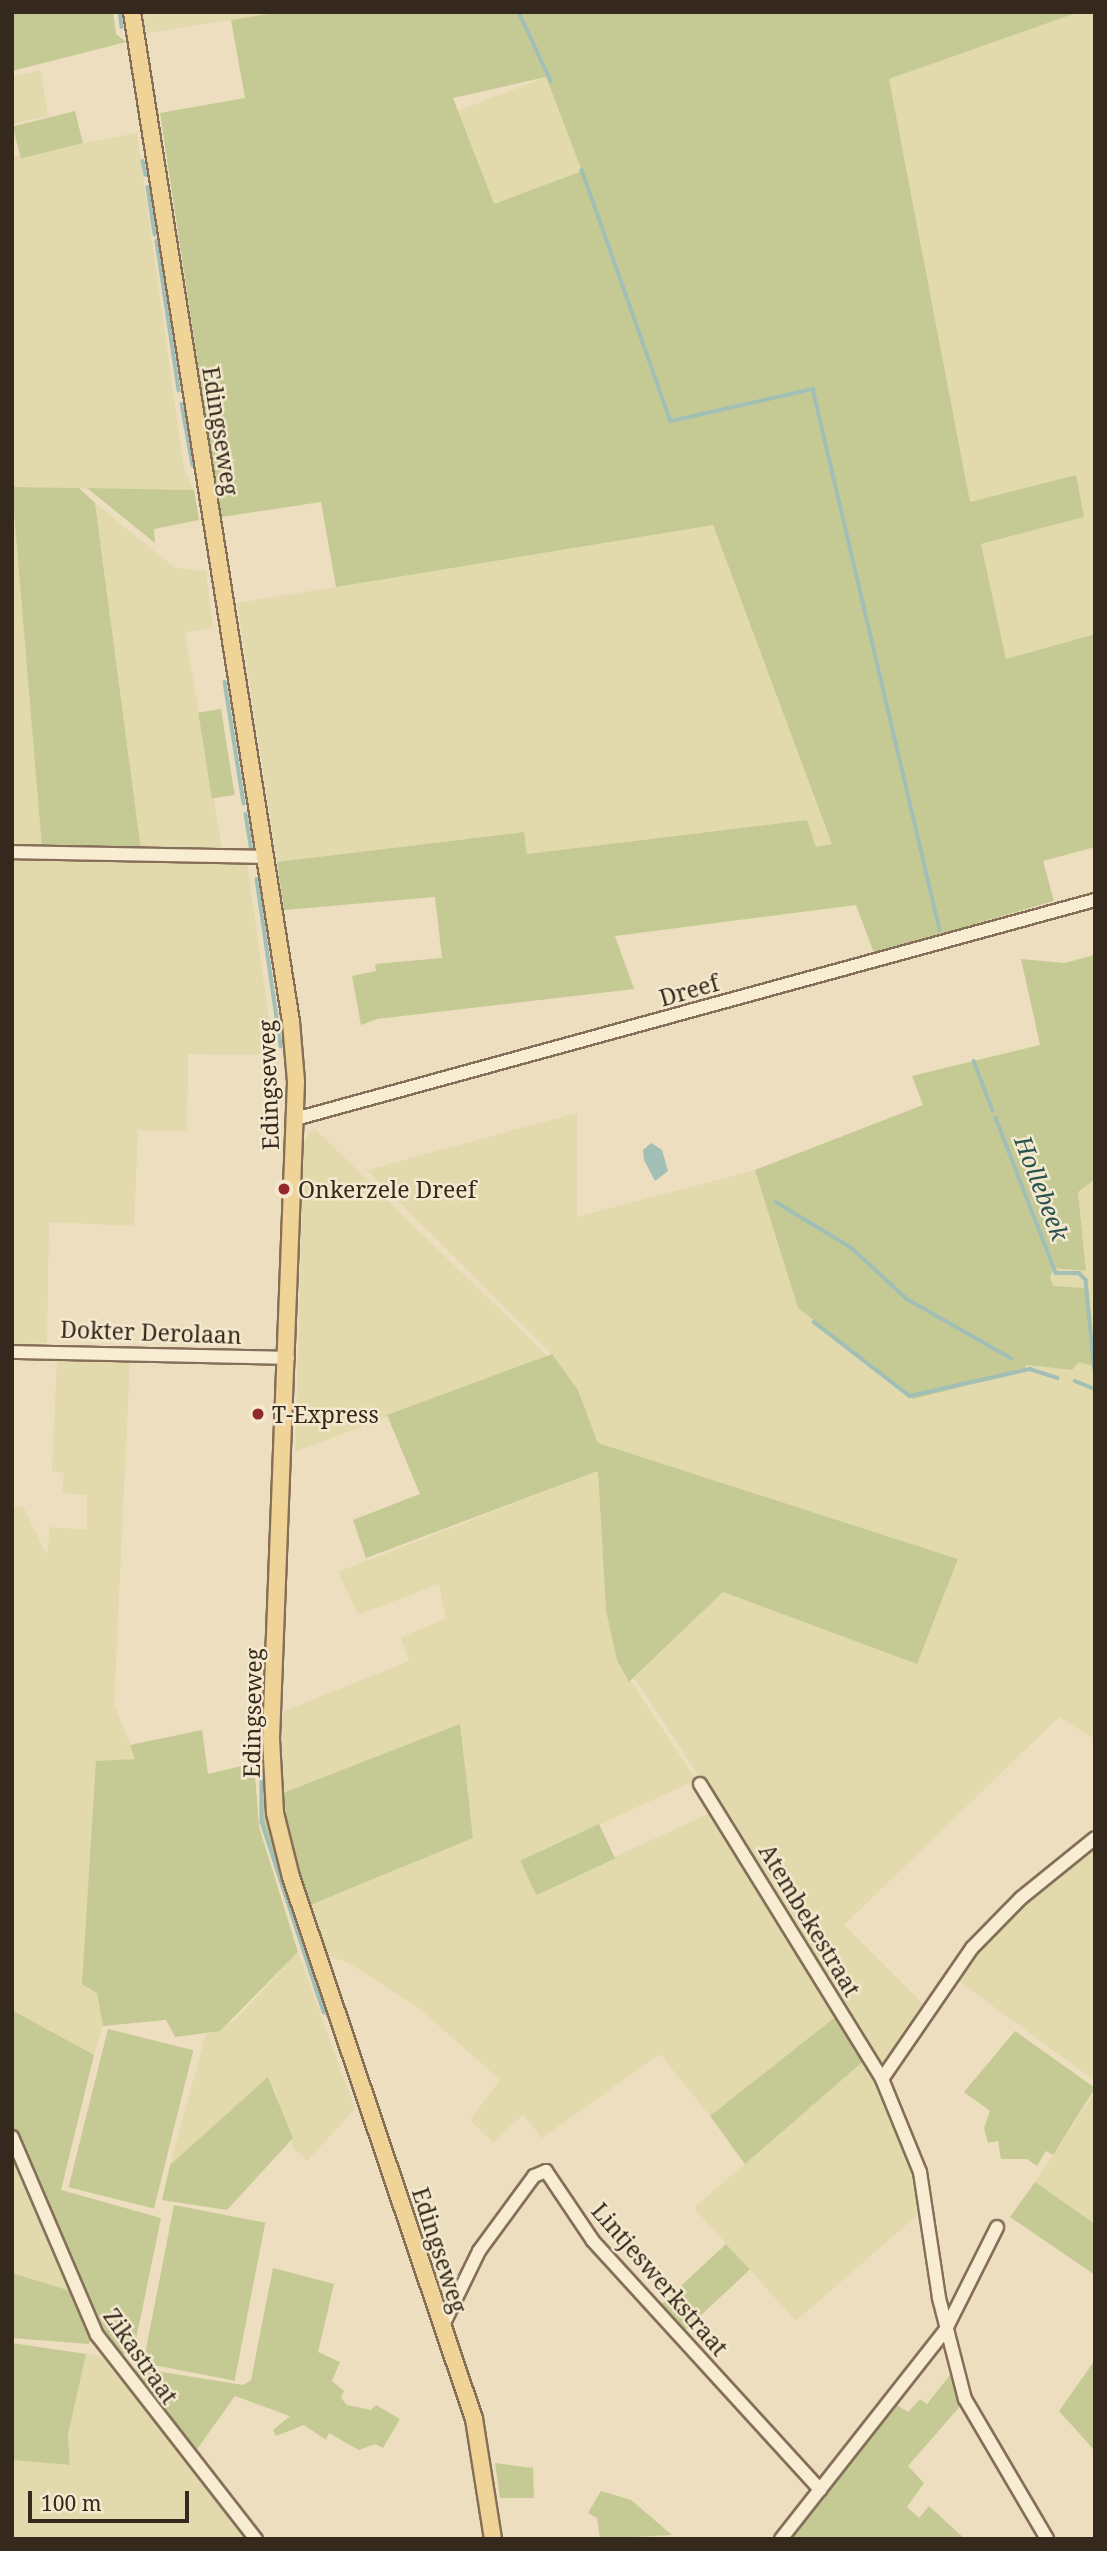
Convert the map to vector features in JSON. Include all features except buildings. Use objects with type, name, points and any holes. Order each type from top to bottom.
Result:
[{"type":"main road","name":"Edingseweg","points":[[132,12],[291,1022],[295,1119],[272,1774],[285,1858],[474,2419],[493,2539]]},
{"type":"street","points":[[12,852],[265,856]]},
{"type":"street","name":"Dreef","points":[[295,1119],[1095,900]]},
{"type":"street","name":"Dokter Derolaan","points":[[12,1352],[288,1358]]},
{"type":"street","name":"Atembekestraat","points":[[700,1784],[883,2079],[922,2179],[946,2329],[977,2425],[1047,2539]]},
{"type":"street","points":[[883,2079],[972,1948],[1021,1898],[1095,1838]]},
{"type":"street","name":"Zikastraat","points":[[12,2137],[97,2335],[256,2539]]},
{"type":"street","name":"Lintjeswerkstraat","points":[[442,2327],[479,2251],[534,2176],[546,2171],[593,2241],[820,2490]]},
{"type":"street","points":[[781,2539],[946,2329],[997,2227]]},
{"type":"shaded area","points":[[143,12],[281,12],[146,33]]},
{"type":"shaded area","points":[[1079,12],[1095,12],[1095,634],[1006,659],[981,544],[1083,517],[1076,475],[970,502],[889,79]]},
{"type":"shaded area","points":[[41,70],[48,116],[12,124],[12,77]]},
{"type":"shaded area","points":[[546,77],[583,172],[494,206],[457,111]]},
{"type":"shaded area","points":[[137,133],[184,469],[194,490],[13,487],[42,848],[12,848],[12,157]]},
{"type":"shaded area","points":[[95,503],[175,568],[206,571],[213,628],[185,632],[223,854],[141,850]]},
{"type":"shaded area","points":[[713,525],[832,845],[816,848],[807,820],[527,854],[524,832],[277,862],[237,603]]},
{"type":"shaded area","points":[[12,855],[247,862],[274,1055],[188,1054],[187,1131],[138,1130],[134,1226],[49,1222],[47,1343],[14,1344],[12,1317]]},
{"type":"shaded area","points":[[577,1113],[577,1217],[755,1170],[798,1308],[913,1399],[1025,1371],[1025,1365],[1072,1370],[1079,1362],[1095,1367],[1095,1739],[1059,1717],[844,1925],[926,2007],[881,2067],[790,1914],[634,1678],[723,1592],[917,1664],[958,1559],[598,1443],[578,1390],[552,1354],[367,1170]]},
{"type":"shaded area","points":[[314,1128],[547,1356],[295,1452],[304,1140]]},
{"type":"shaded area","points":[[1095,1179],[1095,1352],[1085,1289],[1052,1286],[1050,1277],[1054,1268],[1086,1271],[1078,1191]]},
{"type":"shaded area","points":[[57,1358],[130,1360],[114,1704],[136,1759],[96,1762],[97,1992],[103,2026],[94,2055],[12,2010],[12,1507],[23,1506],[47,1555],[50,1527],[87,1530],[87,1495],[62,1493],[64,1473],[52,1471]]},
{"type":"shaded area","points":[[598,1471],[606,1611],[617,1660],[696,1780],[520,1861],[535,1893],[715,1811],[839,2014],[710,2116],[660,2054],[542,2138],[523,2115],[493,2142],[470,2120],[500,2080],[419,2008],[349,1963],[327,1955],[310,1905],[473,1838],[459,1725],[283,1793],[282,1712],[409,1661],[401,1637],[446,1619],[439,1584],[358,1615],[338,1572]]},
{"type":"shaded area","points":[[1095,1843],[1095,2081],[956,1979],[1004,1920]]},
{"type":"shaded area","points":[[298,1952],[355,2109],[307,2161],[293,2148],[274,2086],[170,2165],[206,2034],[235,2020]]},
{"type":"shaded area","points":[[866,2059],[907,2151],[923,2210],[796,2321],[694,2208]]},
{"type":"shaded area","points":[[1095,2092],[1095,2224],[1035,2182]]},
{"type":"shaded area","points":[[12,2161],[21,2166],[74,2292],[12,2273]]},
{"type":"shaded area","points":[[86,2354],[104,2358],[245,2537],[12,2539],[12,2460],[70,2465],[68,2435]]},
{"type":"green space","points":[[12,12],[113,12],[116,34],[126,42],[12,71]]},
{"type":"green space","points":[[281,12],[1079,12],[889,79],[970,502],[1076,475],[1084,517],[981,544],[1006,659],[1095,634],[1095,847],[1043,861],[1054,901],[874,953],[856,905],[615,936],[634,989],[377,1019],[361,1025],[352,976],[376,971],[375,964],[442,958],[435,897],[284,910],[277,862],[524,832],[527,854],[807,820],[816,847],[832,844],[713,525],[336,587],[321,502],[221,517],[160,113],[245,98],[231,20]],"holes":[[[546,77],[582,171],[494,204],[453,98]]]},
{"type":"green space","points":[[75,111],[83,143],[21,159],[13,126]]},
{"type":"green space","points":[[12,487],[79,488],[95,503],[141,850],[42,848]]},
{"type":"green space","points":[[87,488],[194,490],[199,520],[154,529],[155,543]]},
{"type":"green space","points":[[221,709],[235,795],[212,799],[198,713]]},
{"type":"green space","points":[[1095,955],[1095,1179],[1078,1192],[1086,1271],[1054,1268],[1050,1277],[1053,1286],[1085,1288],[1095,1367],[1079,1362],[1072,1370],[1026,1365],[1025,1371],[913,1399],[798,1308],[755,1170],[923,1105],[912,1076],[1040,1045],[1021,959],[1064,963]]},
{"type":"green space","points":[[552,1354],[578,1390],[598,1443],[958,1559],[917,1664],[723,1592],[629,1682],[617,1660],[606,1611],[598,1471],[366,1558],[353,1520],[420,1494],[387,1415]]},
{"type":"green space","points":[[261,1724],[266,1786],[335,2033],[318,2002],[263,1827]]},
{"type":"green space","points":[[460,1724],[473,1838],[310,1905],[289,1836],[283,1793]]},
{"type":"green space","points":[[202,1730],[208,1774],[254,1763],[259,1827],[298,1952],[220,2031],[175,2037],[166,2020],[103,2026],[97,1993],[82,1984],[96,1761],[135,1759],[130,1745]]},
{"type":"green space","points":[[599,1824],[615,1858],[536,1895],[520,1861]]},
{"type":"green space","points":[[12,2010],[94,2055],[61,2190],[161,2218],[133,2354],[119,2354],[92,2315],[12,2127]]},
{"type":"green space","points":[[839,2014],[866,2059],[745,2164],[710,2116]]},
{"type":"green space","points":[[108,2029],[193,2050],[154,2208],[69,2187]]},
{"type":"green space","points":[[1015,2031],[1095,2088],[1053,2155],[1046,2151],[1037,2166],[1027,2159],[1001,2159],[998,2141],[988,2143],[984,2128],[990,2111],[964,2092]]},
{"type":"green space","points":[[268,2077],[293,2138],[227,2210],[162,2200],[170,2165]]},
{"type":"green space","points":[[1035,2182],[1095,2224],[1095,2275],[1010,2217]]},
{"type":"green space","points":[[174,2205],[265,2223],[235,2381],[143,2363]]},
{"type":"green space","points":[[726,2244],[750,2270],[683,2332],[659,2306]]},
{"type":"green space","points":[[273,2268],[334,2284],[318,2352],[340,2362],[332,2381],[344,2391],[341,2398],[347,2405],[371,2410],[376,2405],[400,2419],[383,2448],[375,2444],[359,2450],[329,2433],[326,2440],[304,2425],[276,2436],[273,2430],[290,2416],[235,2396],[195,2452],[133,2375],[137,2368],[243,2385],[251,2380]]},
{"type":"green space","points":[[12,2273],[74,2292],[91,2335],[89,2344],[12,2338]]},
{"type":"green space","points":[[12,2343],[86,2354],[68,2435],[70,2465],[12,2460]]},
{"type":"green space","points":[[1095,2360],[1095,2451],[1059,2411]]},
{"type":"green space","points":[[954,2370],[963,2403],[908,2466],[924,2483],[907,2507],[919,2518],[929,2506],[965,2539],[790,2539],[897,2405],[908,2412],[920,2399],[927,2404]]},
{"type":"green space","points":[[495,2463],[533,2468],[534,2498],[500,2498]]},
{"type":"green space","points":[[601,2491],[631,2500],[672,2535],[600,2539],[597,2518],[588,2513]]},
{"type":"water","points":[[651,1143],[662,1150],[668,1171],[655,1181],[644,1160],[643,1150]]},
{"type":"waterway","points":[[120,12],[122,27]]},
{"type":"waterway","points":[[519,12],[551,81]]},
{"type":"waterway","points":[[143,161],[146,175]]},
{"type":"waterway","points":[[582,170],[671,421],[813,389],[940,930]]},
{"type":"waterway","points":[[148,187],[155,234]]},
{"type":"waterway","points":[[157,241],[179,390]]},
{"type":"waterway","points":[[182,404],[193,465]]},
{"type":"waterway","points":[[225,682],[244,804]]},
{"type":"waterway","points":[[246,814],[252,851]]},
{"type":"waterway","points":[[257,879],[281,1046]]},
{"type":"waterway","name":"Hollebeek","points":[[974,1061],[993,1111]]},
{"type":"waterway","name":"Hollebeek","points":[[996,1118],[1056,1273],[1079,1273],[1086,1280],[1095,1371]]},
{"type":"waterway","points":[[776,1202],[852,1248],[907,1299],[1011,1358]]},
{"type":"waterway","points":[[814,1322],[910,1396],[1030,1369],[1058,1378]]},
{"type":"waterway","points":[[1075,1381],[1095,1389]]},
{"type":"waterway","points":[[262,1734],[262,1822],[324,2012]]},
{"type":"place","name":"Onkerzele Dreef","points":[[284,1189]]},
{"type":"place","name":"T-Express","points":[[258,1414]]}]
